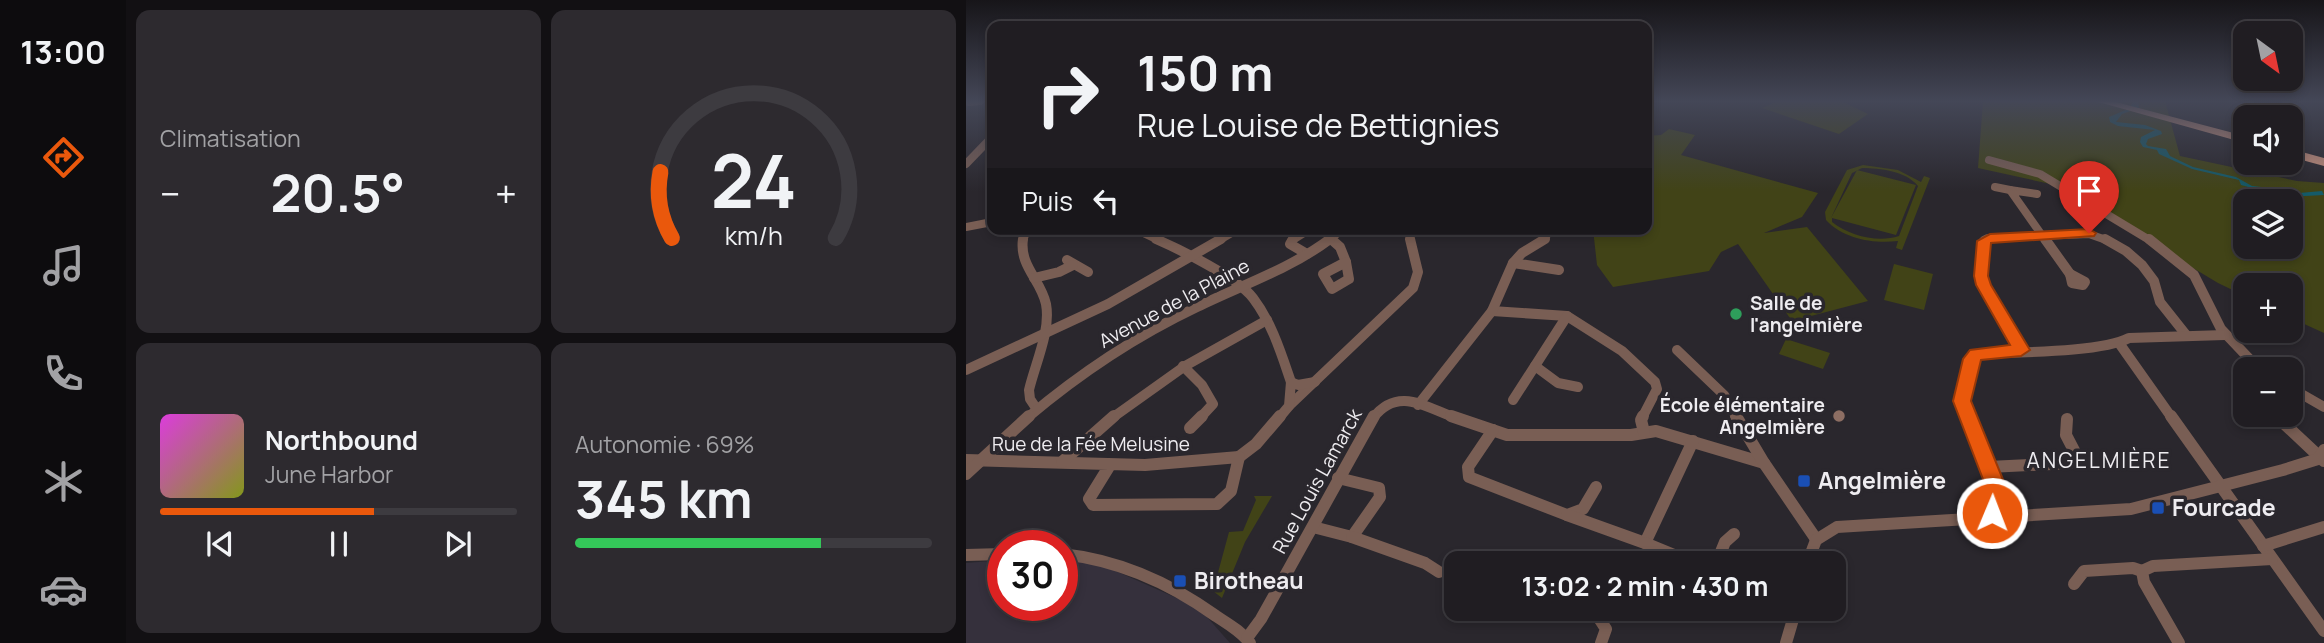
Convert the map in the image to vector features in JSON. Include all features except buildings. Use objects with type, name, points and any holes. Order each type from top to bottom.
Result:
[{"type":"main road","points":[[2212,131],[2233,137]]},
{"type":"main road","points":[[2303,156],[2324,162]]},
{"type":"street","points":[[966,164],[987,142]]},
{"type":"street","points":[[1989,160],[2018,166],[2047,178],[2130,225],[2165,250],[2200,285],[2225,335],[2247,357]]},
{"type":"street","points":[[1996,187],[2037,194]]},
{"type":"street","points":[[2010,190],[2070,274]]},
{"type":"street","points":[[966,228],[987,223]]},
{"type":"street","points":[[2021,350],[1981,276],[1984,241],[1990,238],[2095,234],[2132,256],[2153,280],[2159,301],[2187,336]]},
{"type":"street","points":[[1025,235],[1021,247],[1024,261],[1047,308],[1029,390],[1030,399],[1036,408]]},
{"type":"street","points":[[1148,235],[1194,256],[1252,296],[1267,320],[1290,382],[1289,407]]},
{"type":"street","points":[[966,370],[1108,304],[1228,235]]},
{"type":"street","points":[[1300,235],[1291,240],[1290,244],[1307,254]]},
{"type":"street","name":"Avenue de la Plaine","points":[[966,474],[972,461],[1090,368],[1147,333],[1307,254],[1335,235]]},
{"type":"street","points":[[1110,465],[1089,499],[1093,505],[1217,504],[1225,501],[1231,494],[1239,457],[1256,444],[1289,407],[1413,288],[1418,272],[1409,235]]},
{"type":"street","points":[[1418,404],[1492,312],[1513,263],[1522,253],[1548,235]]},
{"type":"street","points":[[1331,239],[1343,248],[1347,261]]},
{"type":"street","points":[[1034,278],[1059,272],[1070,262],[1088,272]]},
{"type":"street","points":[[1513,263],[1559,270]]},
{"type":"street","points":[[1492,312],[1567,317],[1622,351],[1655,382],[1657,389],[1641,420],[1644,432]]},
{"type":"street","points":[[1513,400],[1567,317]]},
{"type":"street","points":[[1062,462],[1106,422],[1183,366],[1267,320]]},
{"type":"street","points":[[1992,518],[1994,482],[1962,401],[1971,359],[1983,352],[2119,343],[2129,338],[2225,335]]},
{"type":"street","points":[[2119,343],[2324,631]]},
{"type":"street","points":[[1677,350],[1724,395],[1764,463],[1816,540]]},
{"type":"street","points":[[1183,366],[1202,385],[1213,404],[1190,428]]},
{"type":"street","points":[[1535,366],[1558,383],[1578,387]]},
{"type":"street","points":[[1290,382],[1298,385],[1315,382]]},
{"type":"street","points":[[2303,395],[2324,407]]},
{"type":"street","name":"Rue Louis Lamarck","points":[[1249,640],[1373,417],[1383,405],[1391,401],[1402,399],[1493,430],[1524,437],[1631,435],[1656,430],[1764,463]]},
{"type":"street","points":[[1989,467],[2072,463],[2079,460],[2066,435],[2067,419]]},
{"type":"street","points":[[2289,427],[2322,456]]},
{"type":"street","points":[[1493,430],[1468,467],[1469,477],[1664,551]]},
{"type":"street","points":[[1645,543],[1693,441]]},
{"type":"street","points":[[1812,551],[1816,540],[1824,532],[1838,527],[2131,509],[2220,487],[2322,456]]},
{"type":"street","name":"Rue de la Fée Melusine","points":[[972,461],[1177,464],[1239,457]]},
{"type":"street","points":[[1338,478],[1379,488],[1380,497],[1352,537]]},
{"type":"street","points":[[1567,514],[1583,509],[1596,487]]},
{"type":"street","points":[[1313,527],[1352,537],[1425,563],[1439,572]]},
{"type":"street","points":[[2263,546],[2324,527]]},
{"type":"street","points":[[1721,551],[1725,542],[1734,534]]},
{"type":"street","points":[[966,555],[987,554]]},
{"type":"street","points":[[1078,557],[1115,565],[1159,580],[1205,607],[1249,640]]},
{"type":"street","points":[[2074,584],[2084,571],[2133,568],[2143,571],[2152,566],[2272,559]]},
{"type":"street","points":[[2143,571],[2144,582],[2179,643]]},
{"type":"street","points":[[1601,621],[1606,629],[1601,643]]},
{"type":"street","points":[[1786,643],[1792,621]]},
{"type":"shaded area","points":[[1666,131],[1678,131],[1695,135],[1681,155],[1818,193],[1802,217],[1764,233],[1807,227],[1868,301],[1792,321],[1738,244],[1721,252],[1709,271],[1613,287],[1597,265],[1594,235],[1652,235],[1652,136],[1661,135]]},
{"type":"shaded area","points":[[1981,131],[2173,131],[2180,156],[2233,167],[2233,175],[2269,175],[2324,183],[2324,333],[2303,323],[2303,273],[2233,273],[2233,290],[2055,185],[1978,168]]},
{"type":"shaded area","points":[[1863,165],[1898,170],[1921,182],[1924,176],[1930,178],[1902,250],[1896,248],[1898,241],[1859,239],[1841,232],[1826,220],[1825,212],[1847,170]],"holes":[[[1862,168],[1900,174],[1918,186],[1899,236],[1882,239],[1864,237],[1832,222],[1832,218],[1896,235],[1916,185],[1858,170]],[[1857,171],[1831,218],[1852,173]]]},
{"type":"shaded area","points":[[1894,264],[1933,274],[1924,310],[1884,300]]},
{"type":"shaded area","points":[[1786,339],[1830,353],[1823,369],[1779,354]]},
{"type":"shaded area","points":[[1254,496],[1272,496],[1245,542],[1222,598],[1213,591],[1229,532],[1243,531],[1256,500]]},
{"type":"shaded area","points":[[1078,556],[1199,608],[1230,643],[966,643],[966,563],[987,561],[987,621],[1078,621]]},
{"type":"water","points":[[2153,131],[2161,131],[2162,134],[2148,139],[2146,144],[2166,149],[2170,156],[2193,167],[2236,177],[2252,186],[2274,189],[2256,189],[2241,185],[2239,180],[2192,169],[2159,154],[2157,150],[2143,147],[2141,137]]},
{"type":"water","points":[[2322,191],[2324,195],[2303,196],[2303,193]]},
{"type":"place","name":"Salle de l'angelmière","points":[[1736,314]]},
{"type":"place","name":"École élémentaire Angelmière","points":[[1839,416]]},
{"type":"place","name":"Angelmière","points":[[1804,481]]},
{"type":"place","name":"Fourcade","points":[[2158,508]]},
{"type":"place","name":"Birotheau","points":[[1180,581]]},
{"type":"district","name":"ANGELMIÈRE","points":[[2099,461]]},
{"type":"route","points":[[1992,513],[1994,482],[1963,410],[1962,401],[1971,359],[1976,354],[2021,350],[1984,285],[1981,276],[1984,241],[1990,238],[2089,233]]}]
